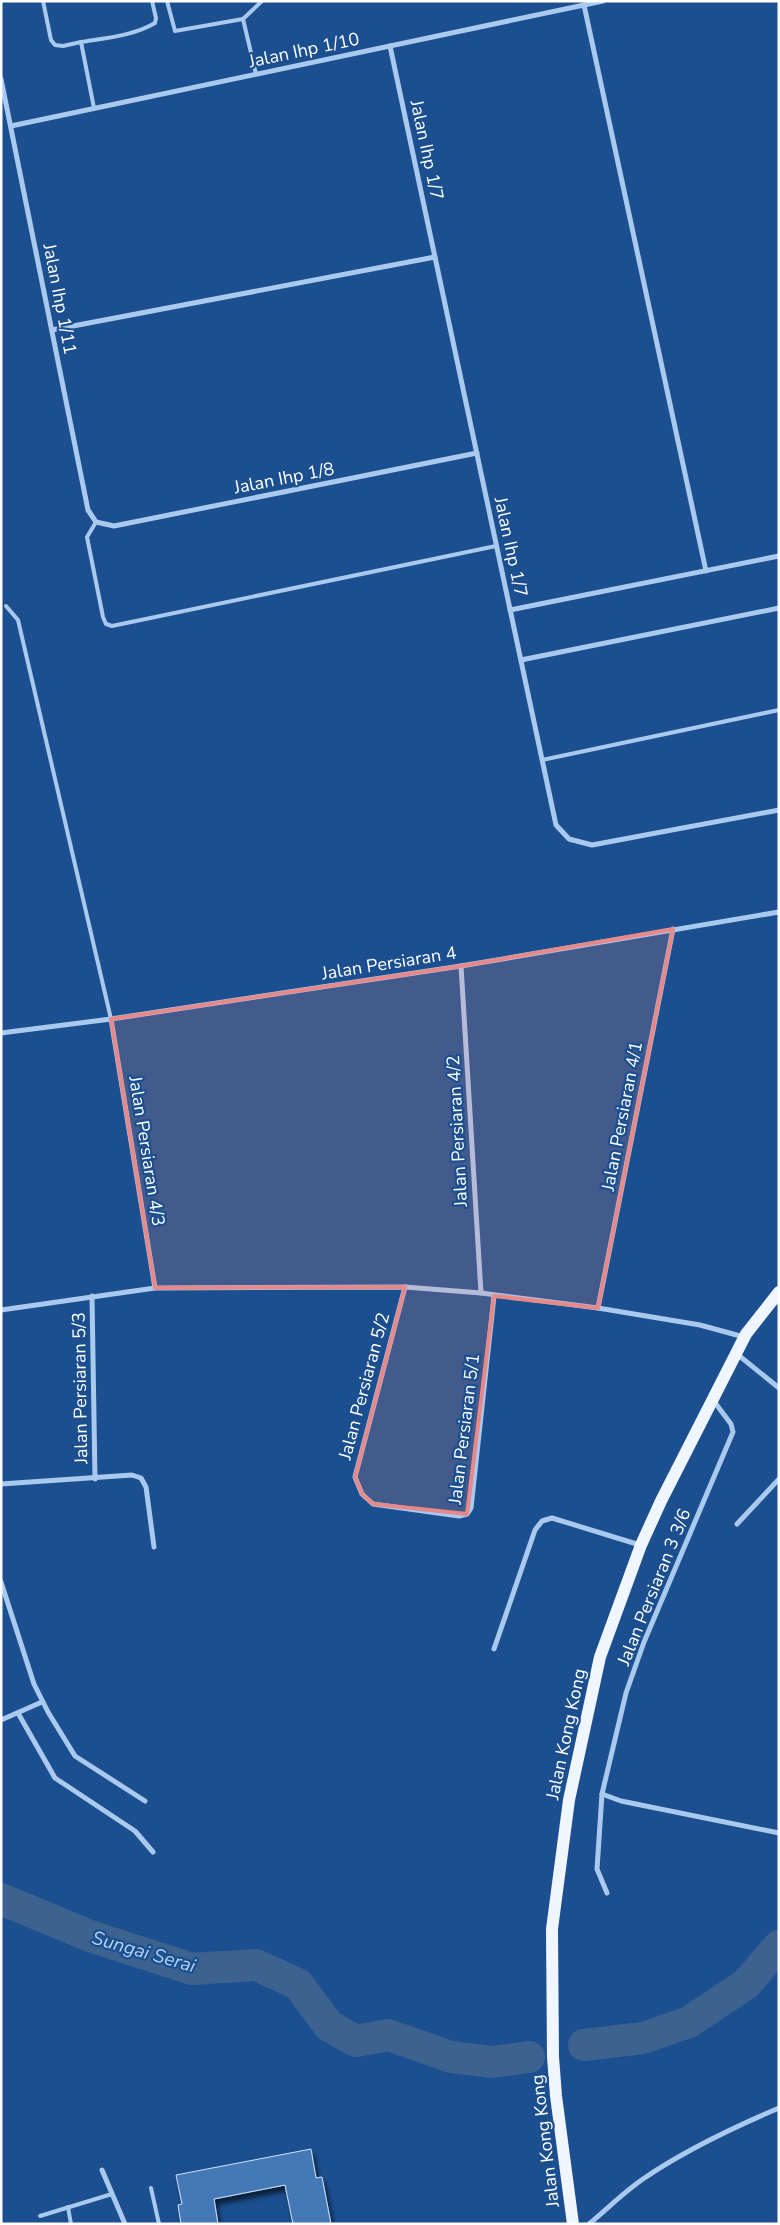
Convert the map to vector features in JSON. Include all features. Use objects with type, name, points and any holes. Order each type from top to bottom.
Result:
[{"type":"main road","name":"Jalan Kong Kong","points":[[573,2224],[556,2096],[552,1929],[569,1800],[600,1656],[641,1545],[744,1338],[779,1292]]},
{"type":"street","name":"Jalan Ihp 1/10","points":[[11,126],[603,1]]},
{"type":"street","points":[[584,5],[706,571]]},
{"type":"street","name":"Jalan Ihp 1/7","points":[[390,46],[556,825],[569,839],[592,845],[779,810]]},
{"type":"street","name":"Jalan Ihp 1/11","points":[[1,79],[88,510],[96,522]]},
{"type":"street","points":[[52,330],[435,257]]},
{"type":"street","name":"Jalan Ihp 1/8","points":[[96,522],[114,526],[477,453]]},
{"type":"street","points":[[510,610],[779,556]]},
{"type":"street","points":[[520,660],[779,608]]},
{"type":"street","name":"Jalan Persiaran 4","points":[[1,1032],[111,1019],[461,966],[779,912]]},
{"type":"street","name":"Jalan Persiaran 4/1","points":[[598,1308],[673,929]]},
{"type":"street","name":"Jalan Persiaran 4/2","points":[[461,966],[481,1293]]},
{"type":"street","name":"Jalan Persiaran 4/3","points":[[111,1019],[155,1288]]},
{"type":"street","points":[[1,1310],[155,1288],[405,1287],[481,1293],[598,1308],[700,1325],[744,1338]]},
{"type":"street","name":"Jalan Persiaran 5/2","points":[[405,1287],[355,1477],[362,1494],[373,1504],[416,1510]]},
{"type":"street","name":"Jalan Persiaran 5/3","points":[[92,1296],[95,1479]]},
{"type":"street","name":"Jalan Persiaran 5/1","points":[[416,1510],[459,1516],[468,1514],[471,1508],[494,1296]]},
{"type":"street","points":[[736,1354],[779,1388]]},
{"type":"street","name":"Jalan Persiaran 3 3/6","points":[[602,1794],[626,1693],[644,1642],[733,1432],[731,1424],[713,1400]]},
{"type":"street","points":[[1,1484],[132,1475],[141,1478],[146,1487],[154,1547]]},
{"type":"street","points":[[736,1524],[779,1479]]},
{"type":"street","points":[[494,1648],[535,1530],[542,1521],[552,1518],[641,1545]]},
{"type":"street","points":[[1,1582],[31,1678],[42,1702],[75,1756],[145,1801]]},
{"type":"street","points":[[1,1720],[42,1702]]},
{"type":"street","points":[[18,1713],[55,1778],[135,1831],[152,1852]]},
{"type":"street","points":[[607,1893],[597,1869],[602,1794],[621,1801],[779,1833]]},
{"type":"street","points":[[590,2224],[641,2180],[682,2154],[735,2127],[779,2108]]},
{"type":"street","points":[[102,2170],[125,2224]]},
{"type":"lane","points":[[43,1],[51,40],[55,45],[63,46],[132,33],[149,26],[154,23],[156,18],[152,1]]},
{"type":"lane","points":[[167,1],[176,31],[243,19],[262,1]]},
{"type":"lane","points":[[243,19],[256,74]]},
{"type":"lane","points":[[81,42],[94,108]]},
{"type":"lane","points":[[96,522],[88,537],[103,617],[106,624],[112,626],[496,546]]},
{"type":"lane","points":[[6,606],[18,620],[111,1019]]},
{"type":"lane","points":[[542,760],[779,710]]},
{"type":"lane","points":[[151,2188],[159,2224]]},
{"type":"lane","points":[[40,2216],[112,2194]]},
{"type":"lane","points":[[68,2207],[71,2224]]},
{"type":"highlighted area","points":[[673,929],[598,1308],[494,1296],[467,1514],[373,1504],[362,1494],[355,1477],[405,1287],[155,1288],[111,1019],[461,966]]},
{"type":"building","points":[[311,2149],[316,2178],[322,2177],[331,2224],[293,2224],[285,2185],[214,2199],[218,2224],[181,2224],[178,2205],[182,2204],[176,2175]]},
{"type":"waterway","name":"Sungai Serai","points":[[1,1899],[90,1936],[192,1969],[256,1965],[298,1984],[329,2026],[356,2041],[388,2035],[451,2057],[492,2062],[529,2057]]},
{"type":"waterway","name":"Sungai Serai","points":[[584,2045],[643,2038],[689,2022],[746,1984],[779,1946]]}]
